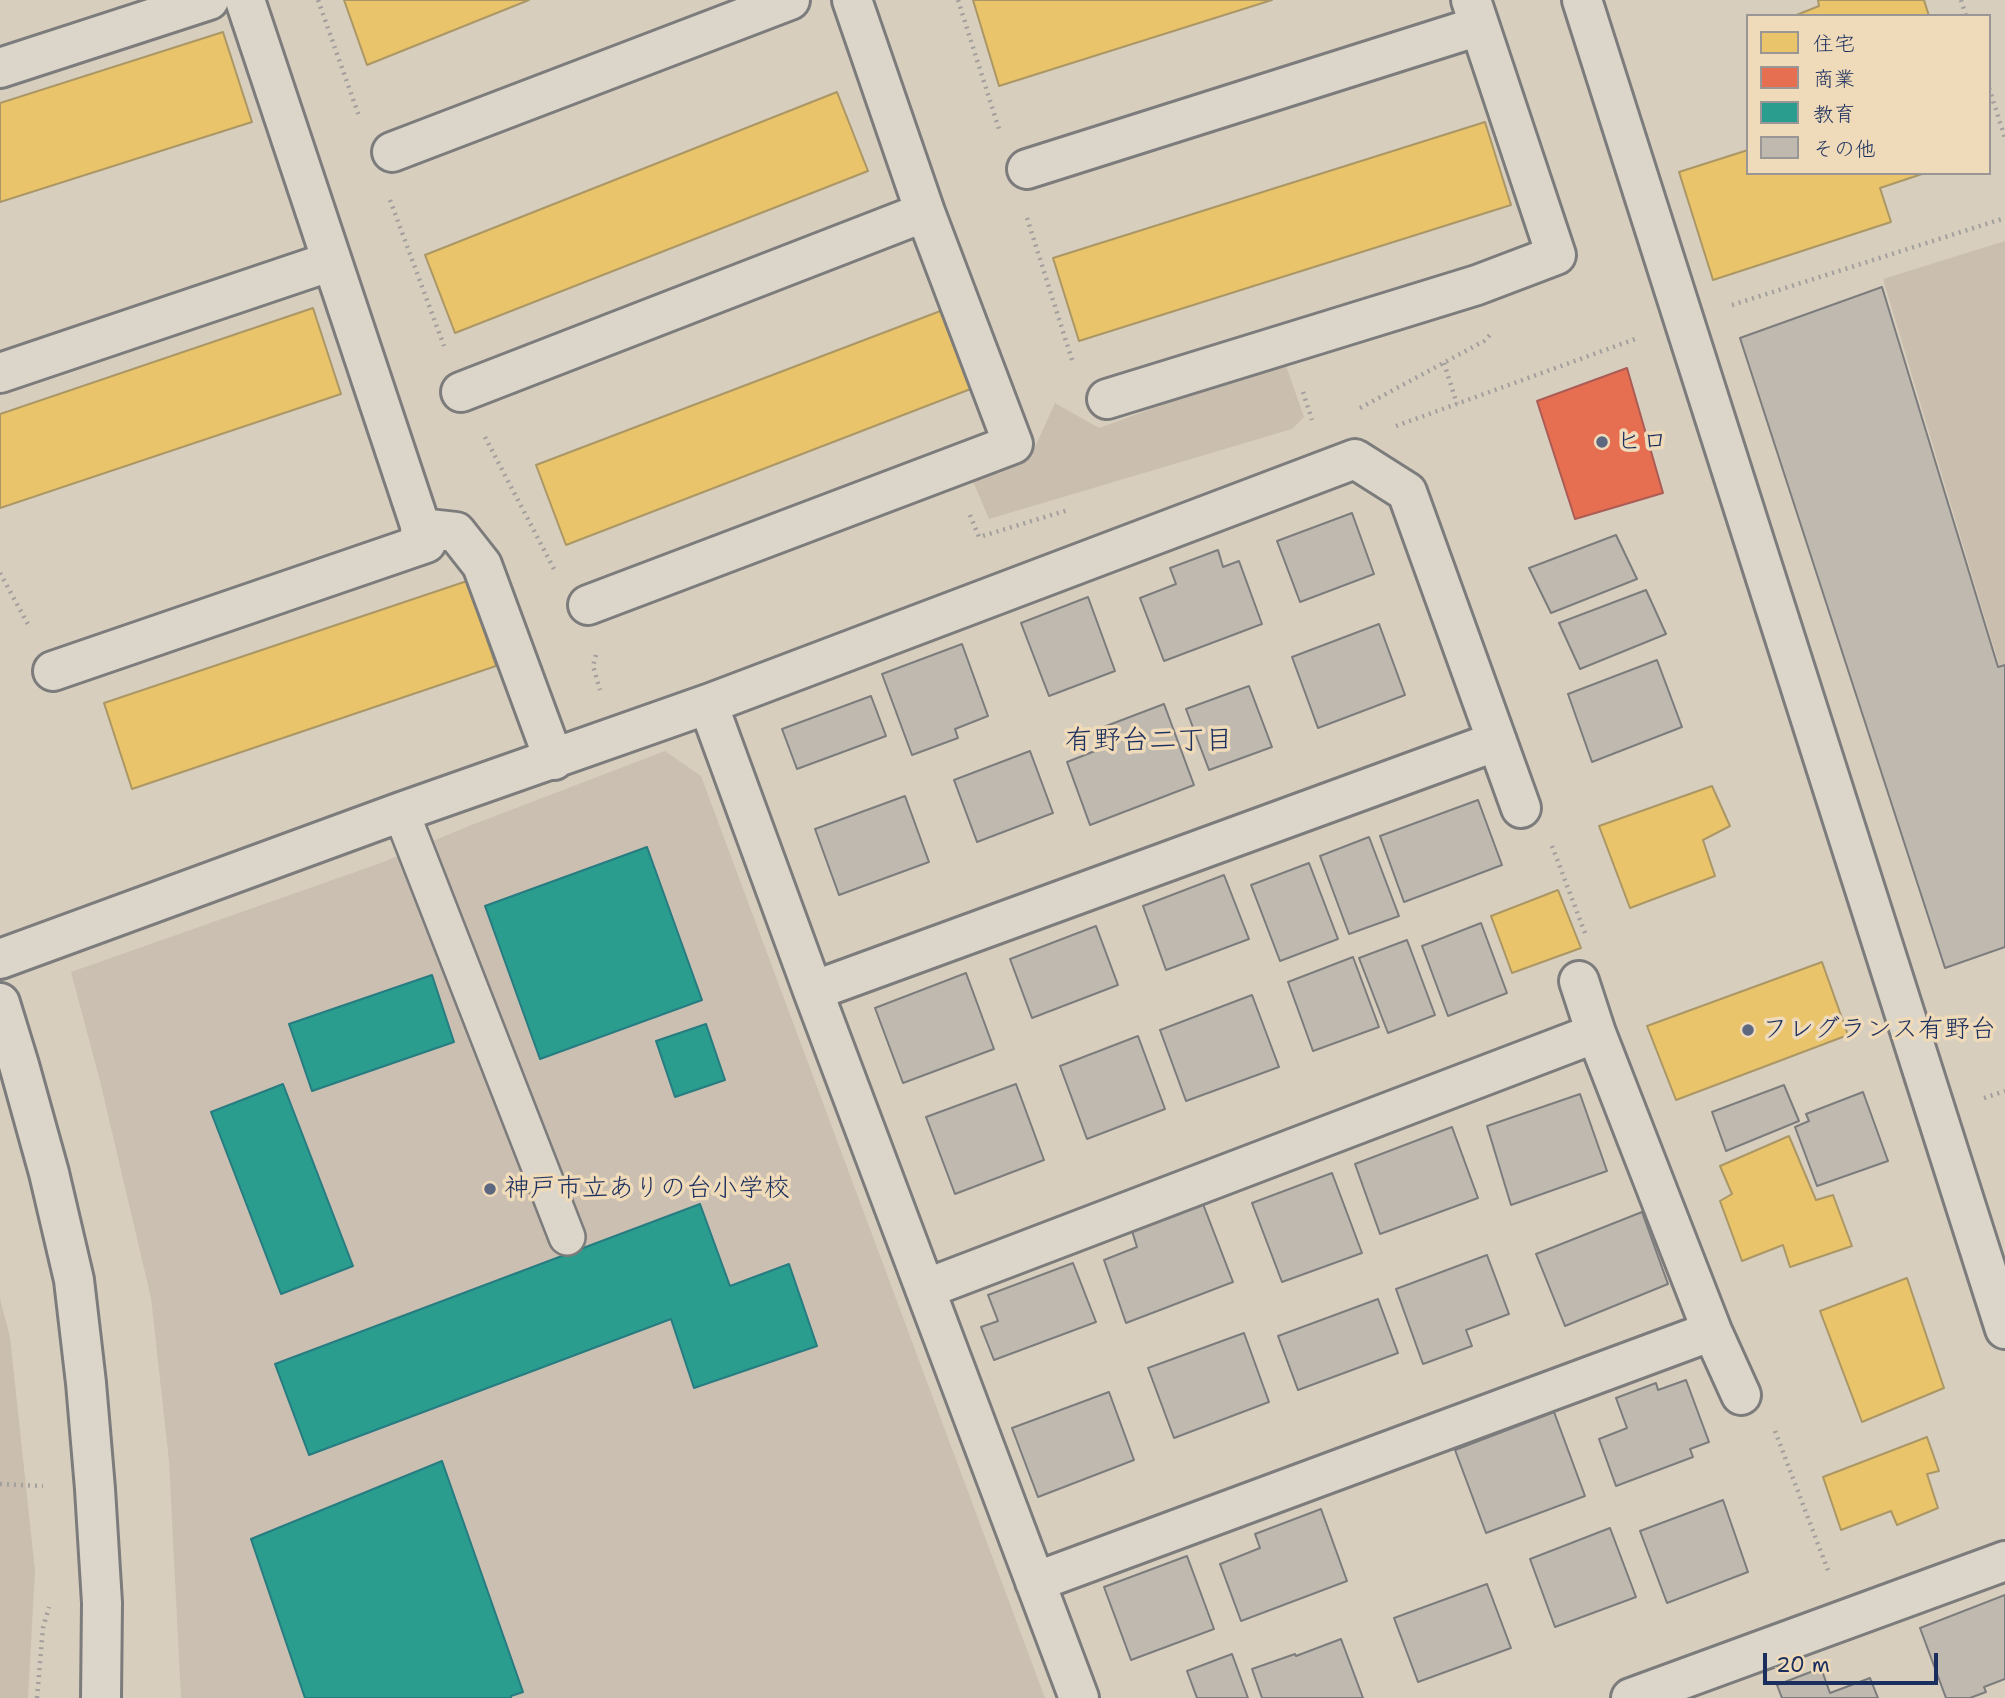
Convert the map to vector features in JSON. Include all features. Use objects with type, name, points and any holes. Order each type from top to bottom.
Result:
[{"type":"street","points":[[0,68],[209,0]]},
{"type":"street","points":[[53,671],[426,543],[245,0]]},
{"type":"street","points":[[392,152],[790,0]]},
{"type":"street","points":[[594,602],[1013,444],[925,212],[852,0]]},
{"type":"street","points":[[1582,0],[2005,1329]]},
{"type":"street","points":[[1027,169],[1475,13],[1556,255],[1477,285],[1107,399]]},
{"type":"street","points":[[461,392],[925,212]]},
{"type":"street","points":[[0,373],[332,261]]},
{"type":"street","points":[[0,959],[401,812],[708,704],[1355,459],[1408,492],[1519,805]]},
{"type":"street","points":[[421,527],[456,532],[482,565],[554,760]]},
{"type":"street","points":[[708,704],[1079,1698]]},
{"type":"street","points":[[813,991],[1497,741]]},
{"type":"street","points":[[1580,984],[1712,1331],[1739,1390]]},
{"type":"street","points":[[0,1003],[49,1173],[74,1280],[95,1489],[102,1603],[101,1698]]},
{"type":"street","points":[[925,1289],[1597,1033]]},
{"type":"street","points":[[1035,1582],[1712,1331]]},
{"type":"street","points":[[1631,1698],[2005,1562]]},
{"type":"lane","points":[[401,812],[567,1237]]},
{"type":"path","points":[[318,0],[361,121]]},
{"type":"path","points":[[1991,94],[2005,138]]},
{"type":"path","points":[[388,198],[461,392],[570,600],[594,602],[606,620],[593,666],[615,738]]},
{"type":"path","points":[[1398,424],[1685,321],[2005,218]]},
{"type":"path","points":[[1353,412],[1484,341],[1517,312],[1504,275]]},
{"type":"path","points":[[1444,362],[1457,404]]},
{"type":"path","points":[[950,469],[979,537],[1070,509]]},
{"type":"path","points":[[0,573],[53,671]]},
{"type":"path","points":[[1519,805],[1536,803],[1603,981],[1580,984]]},
{"type":"path","points":[[1739,1390],[1753,1385],[1763,1398],[1846,1619]]},
{"type":"path","points":[[0,1484],[43,1486]]},
{"type":"path","points":[[37,1698],[43,1628],[51,1600]]},
{"type":"shaded area","points":[[2005,241],[2005,664],[1999,665],[1883,279]]},
{"type":"shaded area","points":[[1284,360],[1304,417],[1292,429],[989,519],[972,479],[1030,458],[1055,403],[1099,428]]},
{"type":"shaded area","name":"神戸市立ありの台小学校","points":[[665,751],[701,776],[1045,1698],[181,1698],[169,1461],[151,1298],[100,1081],[71,972],[378,864]]},
{"type":"shaded area","points":[[0,1299],[10,1337],[35,1571],[28,1698],[0,1698]]},
{"type":"building: 住宅","points":[[344,0],[529,0],[367,65]]},
{"type":"building: 住宅","points":[[973,0],[1272,0],[999,86]]},
{"type":"building: 住宅","points":[[1818,0],[1924,0],[1928,14],[1799,14],[1819,6]]},
{"type":"building: 住宅","points":[[223,32],[252,122],[0,202],[0,103]]},
{"type":"building: 住宅","points":[[837,92],[868,171],[455,333],[425,255]]},
{"type":"building: 住宅","points":[[1485,122],[1511,205],[1079,341],[1053,258]]},
{"type":"building: 住宅","points":[[1746,151],[1746,175],[1919,175],[1880,188],[1891,222],[1713,280],[1679,172]]},
{"type":"building: 住宅","points":[[951,307],[981,385],[566,545],[536,465]]},
{"type":"building: 住宅","points":[[313,308],[341,394],[0,508],[0,414]]},
{"type":"building: 住宅","points":[[467,581],[496,666],[132,789],[104,703]]},
{"type":"building: 住宅","points":[[1712,786],[1730,826],[1703,840],[1715,876],[1630,908],[1599,826]]},
{"type":"building: 住宅","points":[[1558,890],[1581,948],[1512,973],[1491,916]]},
{"type":"building: 住宅","name":"フレグランス有野台","points":[[1822,962],[1848,1035],[1676,1100],[1647,1026]]},
{"type":"building: 住宅","points":[[1789,1136],[1816,1200],[1833,1195],[1852,1246],[1790,1267],[1783,1245],[1742,1261],[1720,1201],[1732,1194],[1720,1166]]},
{"type":"building: 住宅","points":[[1907,1278],[1944,1388],[1862,1422],[1820,1311]]},
{"type":"building: 住宅","points":[[1927,1437],[1939,1471],[1927,1474],[1938,1508],[1897,1525],[1891,1511],[1841,1530],[1823,1477]]},
{"type":"building: 商業","points":[[1627,368],[1663,493],[1575,519],[1537,401]]},
{"type":"building: 教育","points":[[647,847],[702,1000],[540,1059],[485,906]]},
{"type":"building: 教育","points":[[432,975],[454,1042],[312,1091],[289,1024]]},
{"type":"building: 教育","points":[[706,1024],[725,1080],[675,1097],[656,1041]]},
{"type":"building: 教育","points":[[283,1084],[353,1266],[281,1294],[211,1112]]},
{"type":"building: 教育","points":[[700,1204],[730,1286],[789,1264],[817,1346],[694,1388],[671,1319],[309,1455],[275,1364]]},
{"type":"building: 教育","points":[[442,1461],[523,1692],[511,1698],[305,1698],[251,1539]]},
{"type":"building: その他","points":[[1882,287],[1998,667],[2005,665],[2005,947],[1945,968],[1740,338]]},
{"type":"building: その他","points":[[1352,513],[1374,574],[1300,602],[1277,541]]},
{"type":"building: その他","points":[[1616,535],[1637,579],[1551,613],[1529,568]]},
{"type":"building: その他","points":[[1218,550],[1223,567],[1239,561],[1262,624],[1164,661],[1140,598],[1176,584],[1170,568]]},
{"type":"building: その他","points":[[1646,590],[1666,634],[1580,669],[1559,623]]},
{"type":"building: その他","points":[[1088,597],[1115,671],[1049,696],[1021,623]]},
{"type":"building: その他","points":[[1379,624],[1405,695],[1318,728],[1292,657]]},
{"type":"building: その他","points":[[962,644],[988,716],[955,729],[958,738],[912,755],[882,674]]},
{"type":"building: その他","points":[[1657,660],[1682,727],[1592,762],[1568,694]]},
{"type":"building: その他","points":[[1249,686],[1272,747],[1209,770],[1186,709]]},
{"type":"building: その他","points":[[871,696],[886,736],[797,769],[782,729]]},
{"type":"building: その他","points":[[1164,704],[1194,785],[1090,825],[1067,762],[1100,749],[1093,731]]},
{"type":"building: その他","points":[[1030,751],[1053,813],[977,842],[954,780]]},
{"type":"building: その他","points":[[905,796],[929,862],[839,895],[815,829]]},
{"type":"building: その他","points":[[1478,800],[1502,865],[1404,902],[1380,836]]},
{"type":"building: その他","points":[[1369,837],[1399,916],[1349,934],[1320,856]]},
{"type":"building: その他","points":[[1309,863],[1338,939],[1280,961],[1251,885]]},
{"type":"building: その他","points":[[1224,875],[1249,939],[1166,970],[1143,906]]},
{"type":"building: その他","points":[[1481,923],[1507,993],[1448,1016],[1422,946]]},
{"type":"building: その他","points":[[1096,926],[1118,985],[1032,1018],[1010,959]]},
{"type":"building: その他","points":[[1407,940],[1435,1015],[1388,1033],[1359,958]]},
{"type":"building: その他","points":[[1353,957],[1379,1027],[1313,1051],[1288,982]]},
{"type":"building: その他","points":[[966,973],[994,1049],[903,1083],[875,1008]]},
{"type":"building: その他","points":[[1252,995],[1279,1067],[1186,1101],[1160,1030]]},
{"type":"building: その他","points":[[1138,1036],[1165,1109],[1087,1139],[1060,1066]]},
{"type":"building: その他","points":[[1016,1084],[1044,1160],[955,1194],[926,1117]]},
{"type":"building: その他","points":[[1784,1085],[1799,1121],[1726,1151],[1712,1112]]},
{"type":"building: その他","points":[[1863,1092],[1888,1161],[1817,1186],[1795,1127],[1809,1121],[1806,1114]]},
{"type":"building: その他","points":[[1580,1094],[1607,1171],[1511,1205],[1487,1126]]},
{"type":"building: その他","points":[[1452,1127],[1478,1198],[1380,1234],[1355,1164]]},
{"type":"building: その他","points":[[1332,1173],[1362,1253],[1282,1282],[1252,1203]]},
{"type":"building: その他","points":[[1203,1204],[1233,1282],[1126,1323],[1104,1260],[1137,1247],[1132,1231]]},
{"type":"building: その他","points":[[1642,1212],[1668,1284],[1565,1326],[1536,1254]]},
{"type":"building: その他","points":[[1487,1255],[1509,1314],[1466,1330],[1472,1346],[1423,1364],[1396,1289]]},
{"type":"building: その他","points":[[1073,1263],[1096,1322],[994,1360],[981,1327],[998,1321],[988,1295]]},
{"type":"building: その他","points":[[1378,1299],[1398,1353],[1298,1390],[1278,1336]]},
{"type":"building: その他","points":[[1244,1333],[1269,1402],[1174,1438],[1148,1368]]},
{"type":"building: その他","points":[[1686,1380],[1709,1442],[1690,1449],[1693,1457],[1616,1486],[1599,1439],[1627,1428],[1616,1398],[1656,1383],[1658,1390]]},
{"type":"building: その他","points":[[1109,1392],[1134,1460],[1038,1497],[1012,1428]]},
{"type":"building: その他","points":[[1554,1412],[1585,1496],[1486,1533],[1455,1450]]},
{"type":"building: その他","points":[[1723,1500],[1748,1572],[1667,1603],[1640,1531]]},
{"type":"building: その他","points":[[1321,1509],[1347,1581],[1241,1621],[1220,1564],[1260,1548],[1255,1534]]},
{"type":"building: その他","points":[[1610,1528],[1636,1597],[1555,1627],[1530,1559]]},
{"type":"building: その他","points":[[1187,1556],[1214,1629],[1131,1660],[1104,1587]]},
{"type":"building: その他","points":[[1487,1584],[1511,1648],[1418,1682],[1394,1618]]},
{"type":"building: その他","points":[[2005,1595],[2005,1679],[1984,1687],[1986,1692],[1970,1698],[1946,1698],[1920,1628]]},
{"type":"building: その他","points":[[1341,1639],[1363,1698],[1262,1698],[1252,1669]]},
{"type":"building: その他","points":[[1232,1654],[1248,1698],[1197,1698],[1187,1671]]},
{"type":"building: その他","points":[[1821,1668],[1830,1693],[1870,1678],[1878,1698],[1782,1698],[1777,1685]]},
{"type":"place","name":"ヒロ","points":[[1602,442]]},
{"type":"place","name":"フレグランス有野台","points":[[1748,1030]]},
{"type":"place","name":"神戸市立ありの台小学校","points":[[490,1189]]},
{"type":"district","name":"有野台二丁目","points":[[1149,742]]}]
